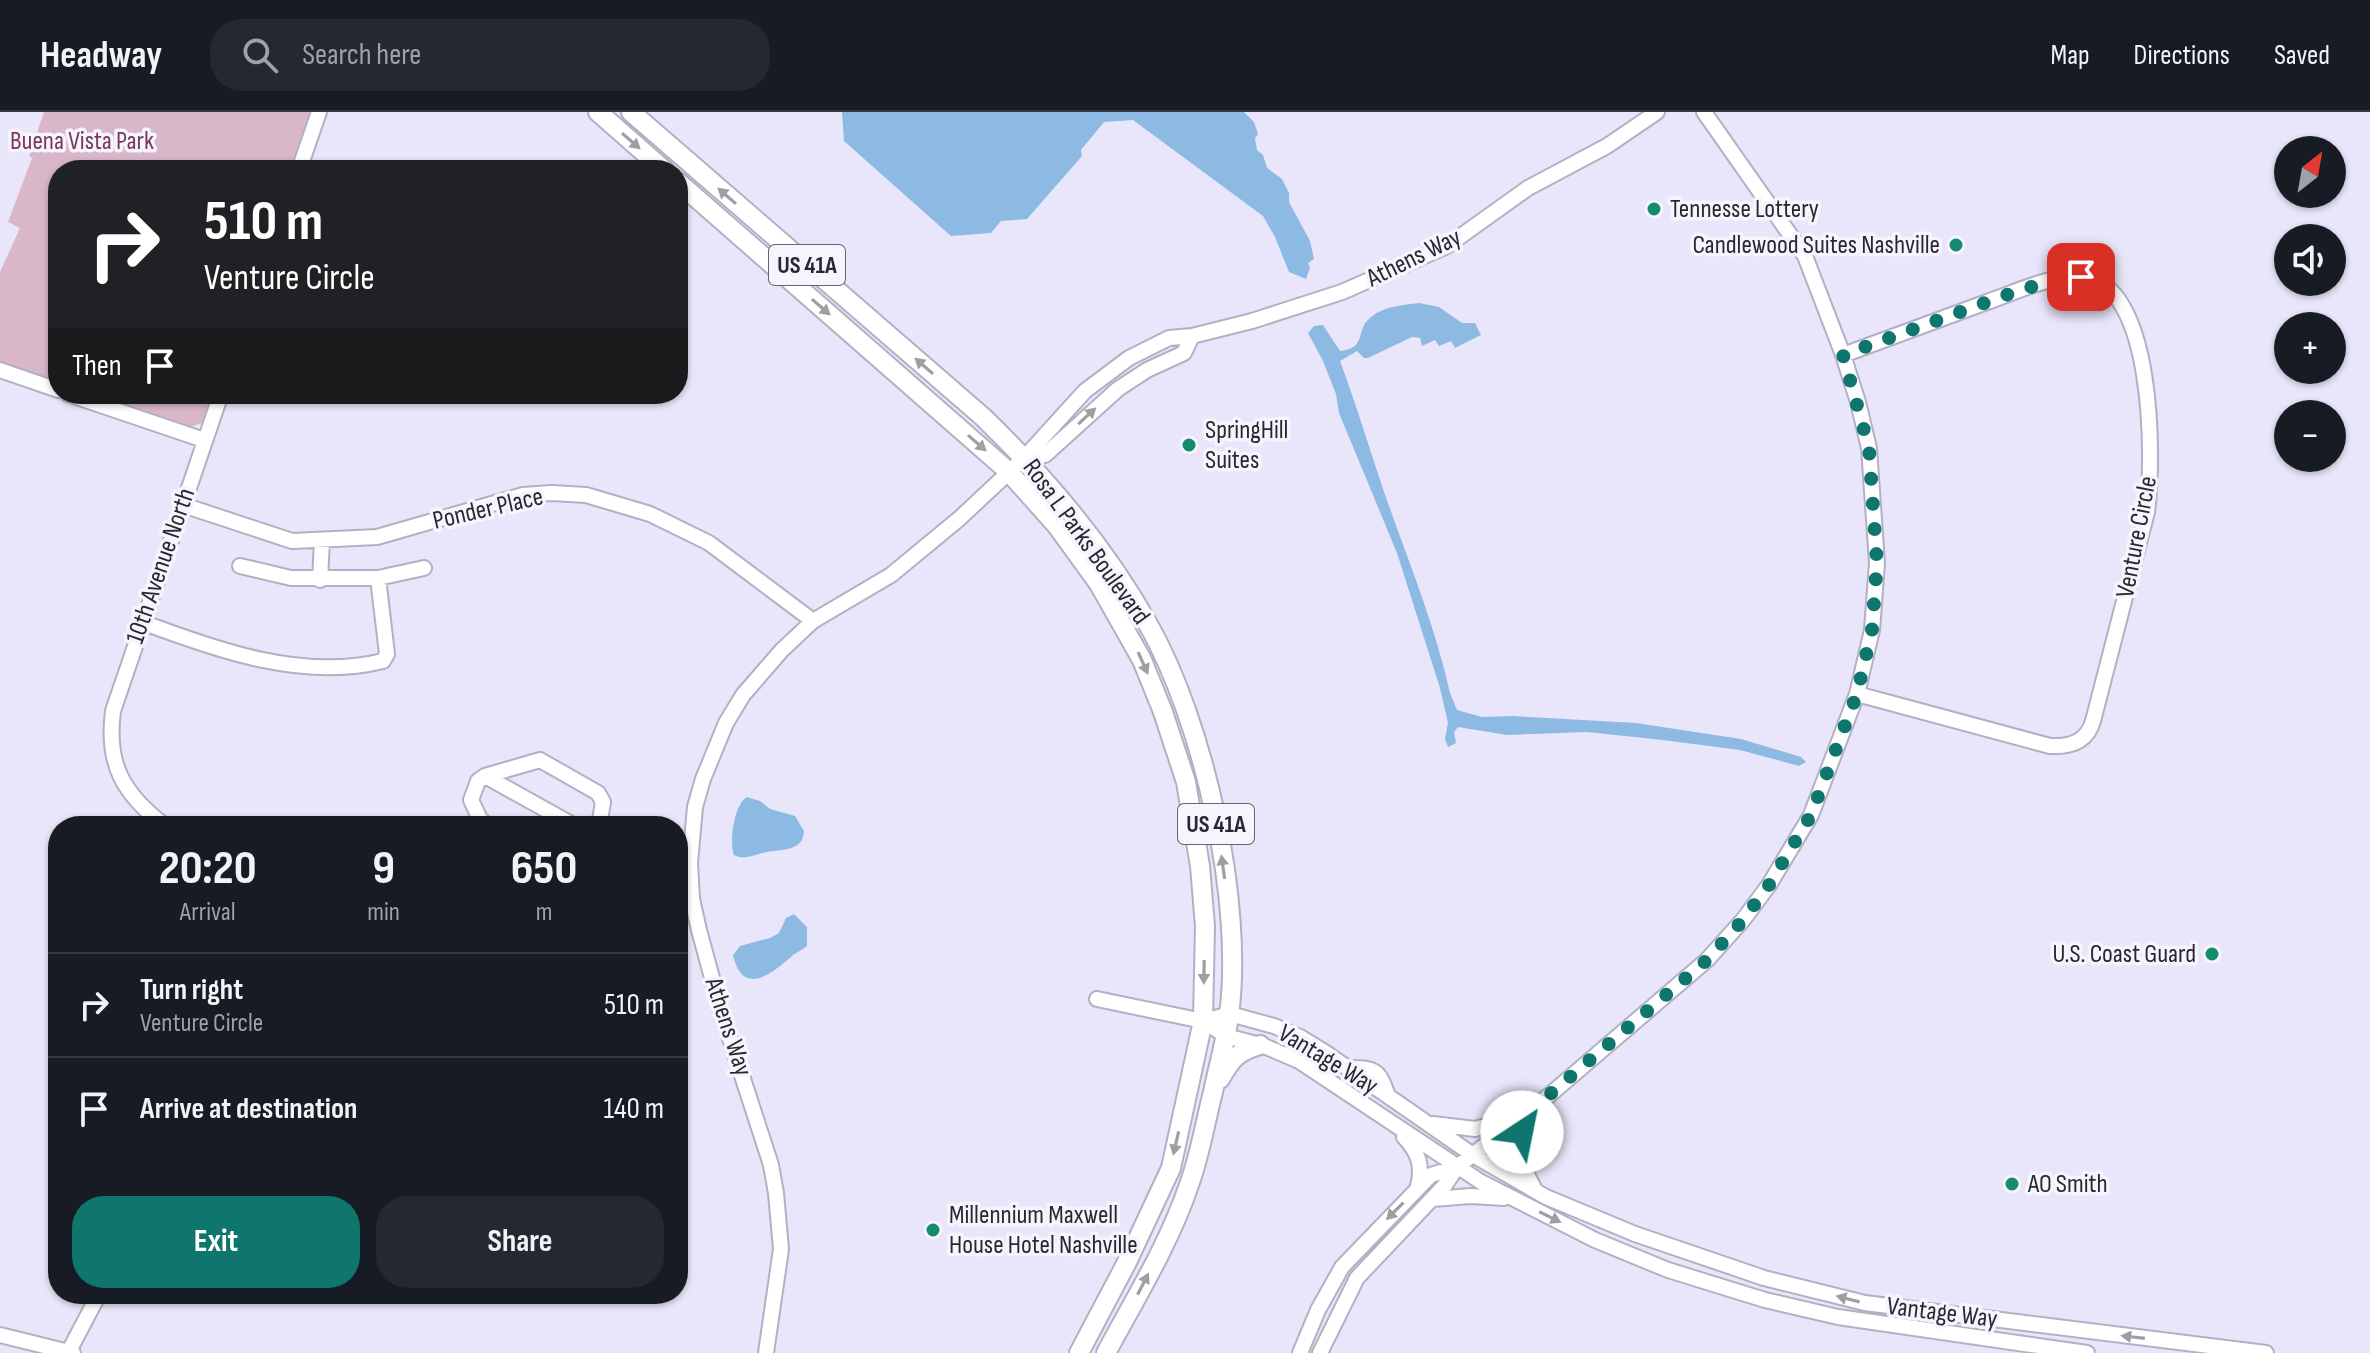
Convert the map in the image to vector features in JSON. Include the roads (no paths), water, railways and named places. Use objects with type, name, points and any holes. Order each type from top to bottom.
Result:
[{"type":"main road","points":[[598,112],[653,160]]},
{"type":"main road","name":"Rosa L Parks Boulevard","points":[[631,112],[686,160]]},
{"type":"main road","name":"Rosa L Parks Boulevard","points":[[688,161],[983,417],[1049,483],[1142,614],[1168,664],[1183,706],[1211,795],[1224,869],[1232,945],[1230,1014],[1197,1162],[1188,1189],[1106,1353]]},
{"type":"main road","name":"Rosa L Parks Boulevard","points":[[688,191],[1008,471],[1057,526],[1099,584],[1142,660],[1163,712],[1186,782],[1200,866],[1205,926],[1203,1021],[1171,1168],[1129,1259],[1079,1353]]},
{"type":"main road","points":[[1212,1096],[1228,1065],[1238,1054],[1260,1045]]},
{"type":"main road","points":[[1092,1353],[1110,1317],[1129,1259]]},
{"type":"street","points":[[302,160],[319,112]]},
{"type":"street","name":"Athens Way","points":[[688,878],[695,807],[714,747],[743,695],[782,650],[813,621],[891,575],[960,518],[1025,457],[1085,391],[1111,369],[1169,338],[1192,336],[1252,321],[1342,292],[1447,246],[1528,188],[1607,146],[1657,112]]},
{"type":"street","points":[[1320,1353],[1357,1278],[1432,1199],[1457,1167],[1529,1112],[1707,960],[1743,920],[1769,885],[1811,815],[1857,694],[1872,630],[1877,563],[1869,448],[1843,355],[1805,256],[1704,112]]},
{"type":"street","name":"Venture Circle","points":[[1843,355],[2020,290],[2060,279],[2086,277],[2107,287],[2122,306],[2146,382],[2151,425],[2147,512],[2087,735],[2067,746],[2050,746],[1857,694]]},
{"type":"street","points":[[0,370],[48,387]]},
{"type":"street","points":[[98,404],[204,440]]},
{"type":"street","name":"10th Avenue North","points":[[154,816],[129,794],[116,767],[111,740],[113,711],[217,404]]},
{"type":"street","name":"Ponder Place","points":[[183,505],[292,541],[377,537],[523,495],[586,495],[650,514],[709,543],[813,621]]},
{"type":"street","points":[[320,580],[322,540]]},
{"type":"street","points":[[240,566],[291,578],[320,580],[378,578],[424,568]]},
{"type":"street","points":[[142,622],[214,648],[271,660],[334,666],[373,663],[383,661],[387,654],[378,578]]},
{"type":"street","points":[[479,816],[471,800],[478,781],[485,776],[540,760],[598,793],[603,802],[601,816]]},
{"type":"street","points":[[485,776],[557,816]]},
{"type":"street","name":"Athens Way","points":[[688,909],[771,1165],[776,1193],[781,1249],[766,1353]]},
{"type":"street","points":[[1097,999],[1203,1021]]},
{"type":"street","name":"Vantage Way","points":[[1203,1021],[1230,1014],[1300,1037],[1473,1155],[1535,1190],[1606,1224],[1764,1278],[1865,1303],[2266,1353]]},
{"type":"street","name":"Vantage Way","points":[[1203,1021],[1226,1036],[1260,1045],[1299,1061],[1457,1167],[1511,1199],[1635,1258],[1765,1300],[1879,1325],[2087,1353]]},
{"type":"street","points":[[1425,1123],[1475,1129],[1529,1112]]},
{"type":"street","points":[[1529,1112],[1519,1151],[1523,1169],[1535,1190]]},
{"type":"street","points":[[1391,1122],[1415,1149],[1422,1169],[1418,1188]]},
{"type":"street","points":[[1300,1353],[1318,1310],[1342,1267],[1431,1175],[1457,1167]]},
{"type":"street","points":[[1432,1199],[1471,1196],[1511,1199]]},
{"type":"street","points":[[1342,1267],[1357,1278]]},
{"type":"street","points":[[0,1335],[69,1353],[94,1304]]},
{"type":"water","points":[[842,112],[1244,112],[1254,122],[1258,134],[1255,138],[1257,150],[1263,155],[1267,168],[1282,179],[1289,193],[1289,202],[1310,241],[1314,259],[1308,263],[1310,268],[1306,279],[1289,272],[1263,216],[1133,120],[1104,122],[1081,150],[1082,156],[1027,219],[1001,221],[991,233],[951,236],[844,141]]},
{"type":"water","points":[[1419,303],[1439,307],[1462,323],[1475,323],[1481,335],[1455,348],[1451,341],[1439,346],[1435,340],[1422,346],[1420,338],[1412,337],[1368,358],[1357,351],[1340,361],[1457,710],[1482,717],[1636,723],[1741,739],[1801,757],[1806,762],[1799,766],[1740,750],[1587,732],[1507,735],[1458,727],[1454,732],[1456,743],[1448,747],[1445,739],[1448,723],[1440,688],[1397,553],[1339,413],[1336,394],[1323,361],[1308,333],[1314,326],[1323,325],[1340,351],[1349,349],[1358,343],[1366,322],[1376,313]]},
{"type":"water","points":[[747,797],[760,801],[770,809],[795,816],[804,831],[800,843],[791,848],[750,856],[734,855],[734,824],[739,807]]},
{"type":"water","points":[[794,914],[807,927],[807,946],[767,975],[751,979],[744,976],[733,955],[740,946],[779,933],[786,918]]},
{"type":"place","name":"Tennesse Lottery","points":[[1654,209]]},
{"type":"place","name":"Candlewood Suites Nashville","points":[[1956,245]]},
{"type":"place","name":"SpringHill Suites","points":[[1189,445]]},
{"type":"place","name":"U.S. Coast Guard","points":[[2212,954]]},
{"type":"place","name":"AO Smith","points":[[2012,1184]]},
{"type":"place","name":"Millennium Maxwell House Hotel Nashville","points":[[933,1230]]},
{"type":"park label","name":"Buena Vista Park","points":[[82,141]]}]
